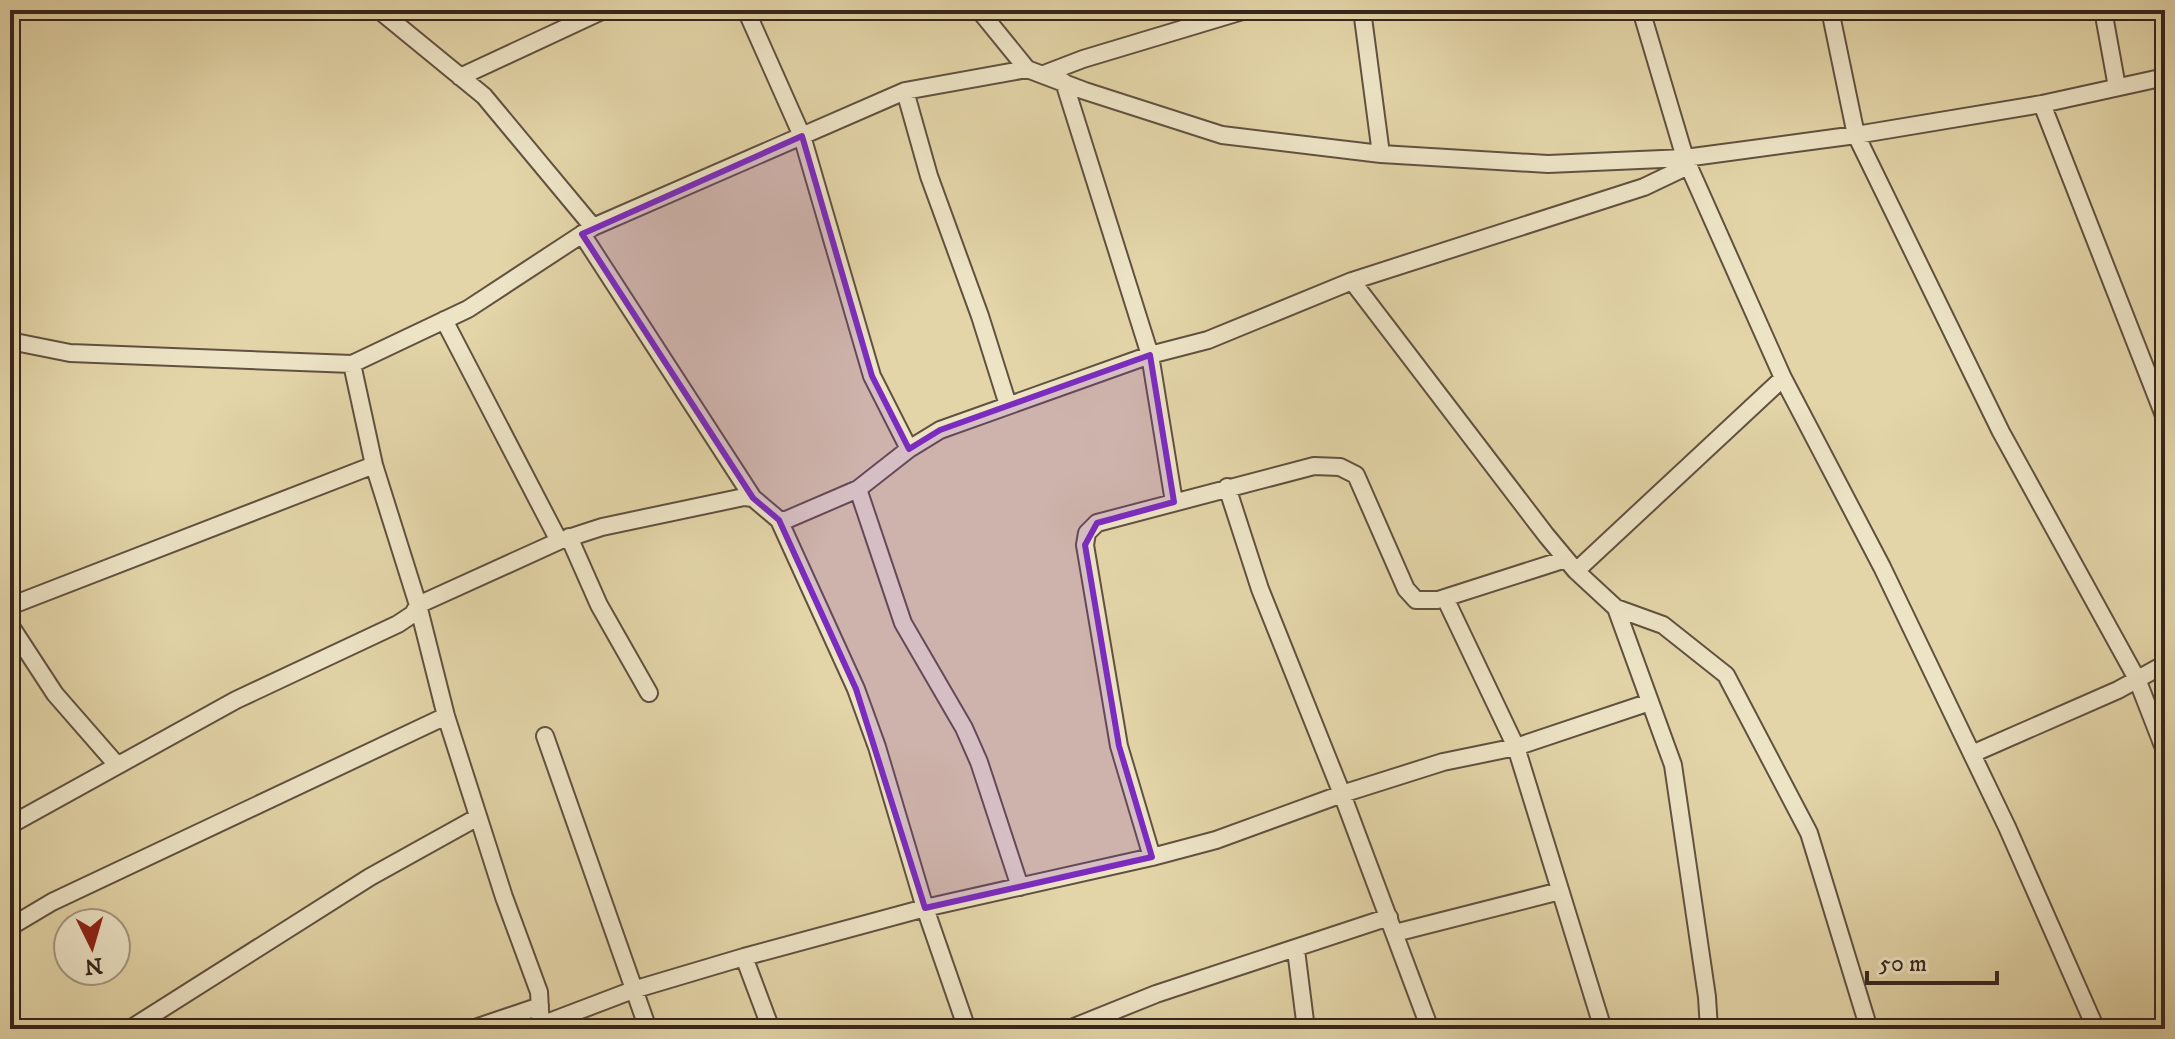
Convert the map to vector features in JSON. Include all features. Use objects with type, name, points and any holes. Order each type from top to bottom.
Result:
[{"type":"street","points":[[379,10],[484,96],[588,230],[753,498],[779,520],[856,689],[967,1029]]},
{"type":"street","points":[[460,77],[604,10]]},
{"type":"street","points":[[746,10],[802,136],[872,376],[909,449]]},
{"type":"street","points":[[979,10],[1035,71],[1222,135],[1381,154],[1548,164],[1686,162],[2042,104],[2165,77]]},
{"type":"street","points":[[10,341],[70,353],[352,364],[468,309],[588,230],[905,91],[1035,71],[1246,10]]},
{"type":"street","points":[[1362,10],[1381,154]]},
{"type":"street","points":[[1641,10],[1686,162],[1783,378],[1882,567],[2007,827],[2096,1029]]},
{"type":"street","points":[[1830,10],[1856,135],[2001,432],[2137,679],[2165,751]]},
{"type":"street","points":[[2103,10],[2117,87]]},
{"type":"street","points":[[1064,82],[1150,355],[1174,502]]},
{"type":"street","points":[[905,91],[929,176],[980,316],[1008,405]]},
{"type":"street","points":[[2042,104],[2165,418]]},
{"type":"street","points":[[779,520],[786,520],[858,489],[909,449],[940,430],[1150,355],[1208,340],[1352,281],[1644,187],[1686,162]]},
{"type":"street","points":[[1352,281],[1571,565],[1616,608],[1663,625],[1726,675],[1809,833],[1869,1029]]},
{"type":"street","points":[[444,320],[649,693]]},
{"type":"street","points":[[352,364],[374,465],[418,605],[446,716],[504,897],[539,992],[541,1027],[633,990],[744,957],[925,908],[1216,840],[1342,794],[1443,762],[1516,747],[1650,702]]},
{"type":"street","points":[[1152,857],[1119,746],[1085,545],[1087,533],[1097,523],[1314,466],[1340,467],[1356,475],[1366,493],[1406,589],[1416,600],[1445,598],[1571,565],[1783,378]]},
{"type":"street","points":[[10,606],[374,465]]},
{"type":"street","points":[[1227,487],[1260,589],[1342,794],[1430,1029]]},
{"type":"street","points":[[858,489],[903,623],[964,728],[979,762],[1020,887]]},
{"type":"street","points":[[10,825],[236,700],[398,624],[413,614],[418,605],[564,539],[671,511],[753,498]]},
{"type":"street","points":[[1445,598],[1516,747],[1603,1029]]},
{"type":"street","points":[[1616,608],[1673,765],[1709,1029]]},
{"type":"street","points":[[10,625],[55,694],[117,765]]},
{"type":"street","points":[[1972,754],[2165,664]]},
{"type":"street","points":[[10,927],[66,895],[446,716]]},
{"type":"street","points":[[545,736],[648,1029]]},
{"type":"street","points":[[130,1029],[370,877],[478,817]]},
{"type":"street","points":[[1395,933],[1560,891]]},
{"type":"street","points":[[1069,1029],[1156,994],[1389,917]]},
{"type":"street","points":[[1296,950],[1306,1029]]},
{"type":"street","points":[[744,957],[771,1029]]},
{"type":"street","points":[[472,1029],[540,1006]]},
{"type":"highlighted area","points":[[802,136],[872,376],[909,449],[940,430],[1150,355],[1174,502],[1097,523],[1085,545],[1119,746],[1152,857],[925,908],[856,689],[779,520],[753,498],[582,234]]}]
